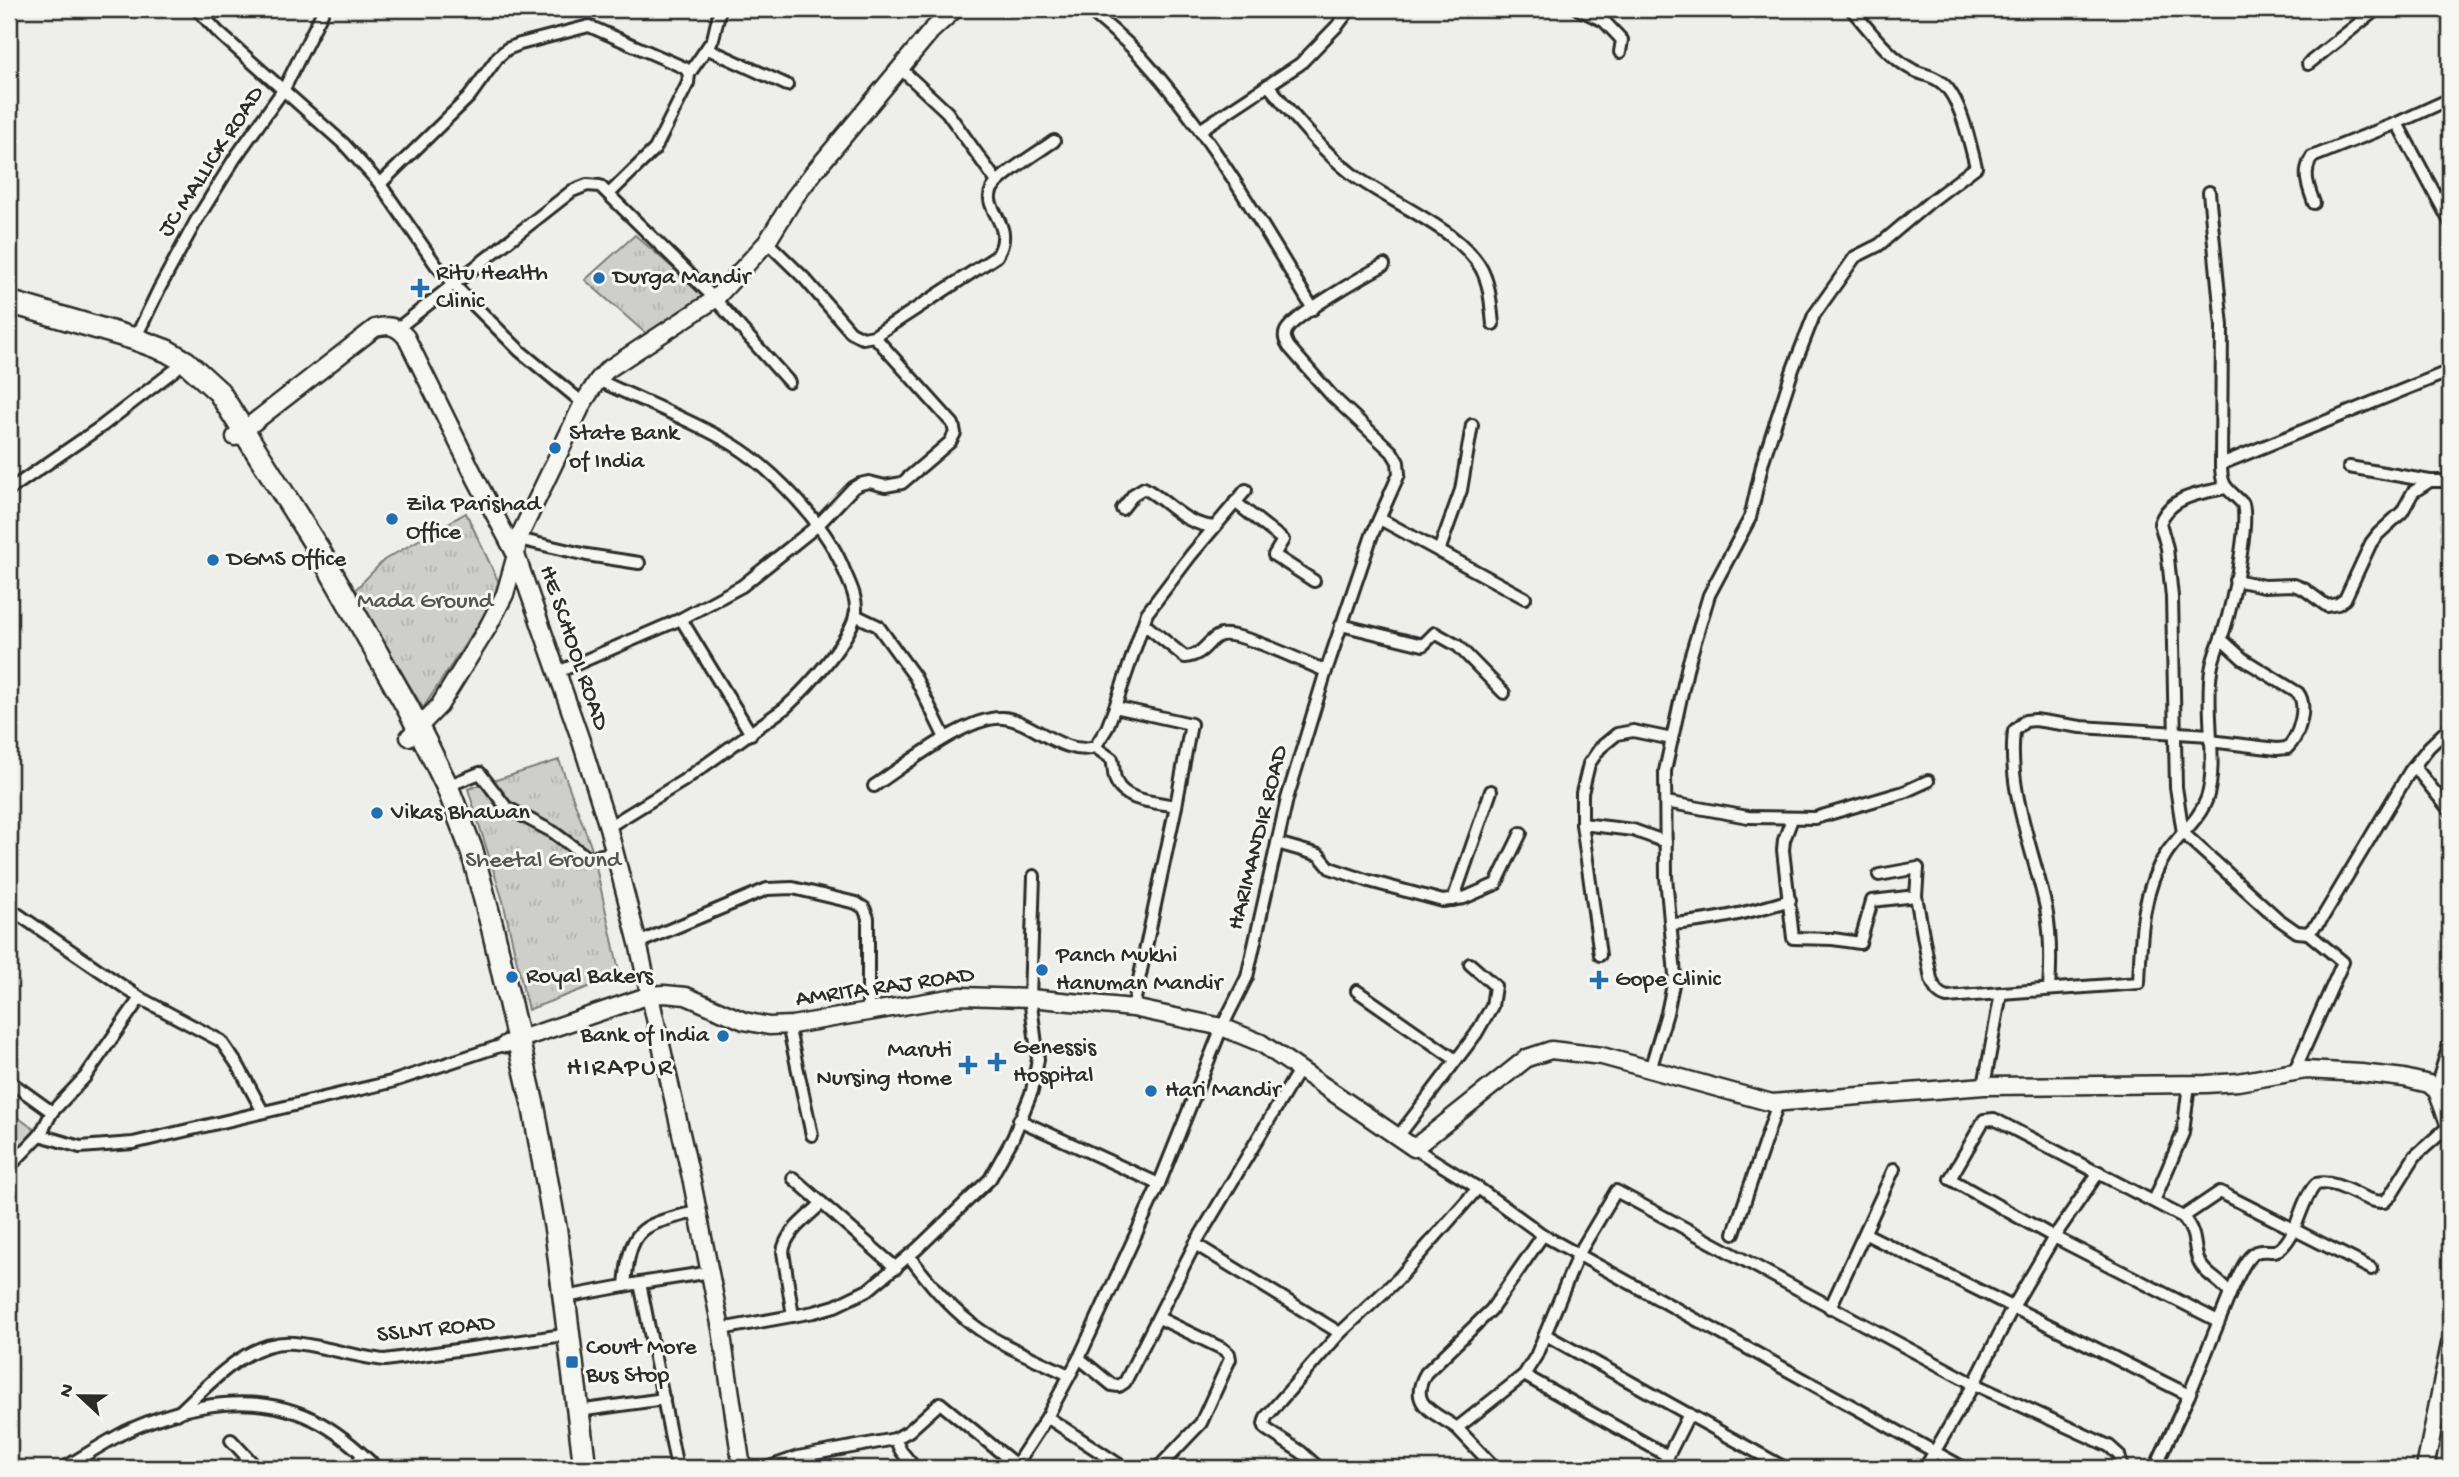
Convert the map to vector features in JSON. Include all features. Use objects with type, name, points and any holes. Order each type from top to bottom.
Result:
[{"type":"highway","points":[[9,302],[167,351],[186,362],[219,392],[240,434]]},
{"type":"highway","points":[[9,317],[137,352],[176,369],[207,395],[240,434],[317,547],[414,733],[447,786],[481,881],[578,1411],[584,1468]]},
{"type":"highway","points":[[414,733],[466,871],[543,1153],[565,1297],[563,1334],[570,1468]]},
{"type":"street","points":[[197,9],[218,32],[344,144],[380,184],[436,265],[453,284],[520,351],[583,403]]},
{"type":"street","name":"JC MALLICK ROAD","points":[[135,339],[196,221],[235,158],[284,89],[324,9]]},
{"type":"street","points":[[609,194],[662,139],[688,83],[689,74],[708,49],[720,9]]},
{"type":"street","points":[[414,733],[453,686],[488,627],[505,594],[517,547],[583,403],[598,380],[607,370],[715,299],[767,242],[794,198],[931,31],[955,9]]},
{"type":"street","points":[[1088,9],[1142,57],[1200,130],[1252,209],[1312,309],[1384,265]]},
{"type":"street","points":[[1200,130],[1300,64],[1350,9]]},
{"type":"street","points":[[1578,9],[1604,21],[1622,40],[1620,52]]},
{"type":"street","points":[[1650,1070],[1675,975],[1667,877],[1665,771],[1688,665],[1709,595],[1750,517],[1763,461],[1814,315],[1855,257],[1879,245],[1976,167],[1964,118],[1944,84],[1913,70],[1887,50],[1851,9]]},
{"type":"street","points":[[2308,64],[2377,9]]},
{"type":"street","points":[[380,184],[469,97],[498,57],[520,44],[589,26],[685,68],[689,74]]},
{"type":"street","points":[[708,49],[787,85]]},
{"type":"street","points":[[901,69],[947,112],[997,182]]},
{"type":"street","points":[[1268,85],[1324,150],[1351,173],[1383,196],[1446,231],[1466,247],[1485,274],[1493,324]]},
{"type":"street","points":[[2314,203],[2306,180],[2306,170],[2312,157],[2397,124],[2450,99]]},
{"type":"street","points":[[2397,124],[2450,222]]},
{"type":"street","points":[[767,242],[805,279],[851,332],[863,338],[874,336],[997,256],[1003,246],[1004,235],[991,203],[990,192],[997,182],[1054,141]]},
{"type":"street","points":[[240,434],[375,328],[386,325],[398,328],[572,191],[587,185],[600,187],[609,194],[715,299],[789,382]]},
{"type":"street","points":[[1879,875],[1918,868],[1916,896],[1931,979],[1937,992],[1947,996],[2139,983],[2144,912],[2153,879],[2165,855],[2201,812],[2208,795],[2211,778],[2211,670],[2230,611],[2245,525],[2244,508],[2225,488],[2221,478],[2222,326],[2209,192]]},
{"type":"street","name":"HARIMANDIR ROAD","points":[[1015,1467],[1047,1417],[1079,1358],[1158,1184],[1222,1027],[1247,977],[1287,799],[1341,625],[1399,474],[1398,462],[1392,452],[1332,396],[1289,347],[1285,339],[1287,329],[1312,309]]},
{"type":"street","name":"HE SCHOOL ROAD","points":[[398,328],[406,337],[476,479],[517,547],[608,827],[638,943],[711,1272],[742,1468]]},
{"type":"street","points":[[558,672],[681,619],[742,586],[818,525],[853,488],[869,482],[885,486],[902,483],[950,442],[955,433],[953,424],[874,336]]},
{"type":"street","points":[[9,492],[176,369]]},
{"type":"street","points":[[2221,464],[2450,371]]},
{"type":"street","points":[[598,380],[734,445],[796,498],[818,525],[838,557],[853,593],[856,608],[846,638],[795,699],[751,734],[683,781],[608,827]]},
{"type":"street","points":[[1439,551],[1461,490],[1472,425]]},
{"type":"street","points":[[2349,467],[2430,481],[2450,481]]},
{"type":"street","points":[[2235,580],[2264,586],[2294,585],[2327,606],[2338,604],[2345,599],[2378,534],[2402,512],[2413,492],[2430,481]]},
{"type":"street","points":[[1122,509],[1134,494],[1144,488],[1186,520],[1214,527]]},
{"type":"street","points":[[2225,488],[2181,499],[2160,523],[2172,597],[2176,787],[2183,833],[2277,918],[2297,932],[2308,933],[2343,962],[2294,1072]]},
{"type":"street","points":[[1095,747],[1107,728],[1147,613],[1246,490]]},
{"type":"street","points":[[1235,502],[1283,540],[1275,555],[1314,581]]},
{"type":"street","points":[[1380,519],[1525,598]]},
{"type":"street","points":[[517,547],[639,563]]},
{"type":"street","points":[[855,615],[878,626],[915,677],[945,738]]},
{"type":"street","points":[[681,619],[751,734]]},
{"type":"street","points":[[1143,624],[1185,657],[1195,656],[1217,636],[1228,634],[1258,643],[1326,671]]},
{"type":"street","points":[[1341,625],[1423,645],[1435,633],[1458,646],[1504,693]]},
{"type":"street","points":[[2049,989],[2052,943],[2022,814],[2016,776],[2014,732],[2025,721],[2035,720],[2081,727],[2175,732],[2277,749],[2287,748],[2296,736],[2302,698],[2243,659],[2221,639]]},
{"type":"street","points":[[1115,707],[1191,724],[1133,1008]]},
{"type":"street","points":[[874,786],[945,738],[986,720],[1000,718],[1012,719],[1068,746],[1079,749],[1095,747],[1112,758],[1114,777],[1120,789],[1131,796],[1176,806]]},
{"type":"street","points":[[2308,933],[2322,920],[2414,766],[2450,727]]},
{"type":"street","points":[[1600,955],[1582,824],[1582,793],[1589,764],[1600,748],[1617,734],[1633,731],[1672,740]]},
{"type":"street","points":[[2414,766],[2450,811]]},
{"type":"street","points":[[447,786],[480,773],[506,807],[553,832],[588,858],[615,852]]},
{"type":"street","points":[[1665,802],[1748,817],[1815,818],[1904,792],[1928,781]]},
{"type":"street","points":[[1453,900],[1491,791]]},
{"type":"street","points":[[1792,819],[1783,850],[1793,938],[1860,943],[1872,901],[1916,896]]},
{"type":"street","points":[[1582,824],[1633,830],[1666,842]]},
{"type":"street","points":[[1277,844],[1319,855],[1330,868],[1443,901],[1464,898],[1496,884],[1521,833]]},
{"type":"street","points":[[721,1329],[793,1316],[843,1302],[867,1290],[896,1268],[990,1178],[1013,1138],[1032,1091],[1038,1059],[1030,998],[1034,876]]},
{"type":"street","points":[[638,943],[767,889],[793,888],[856,903],[864,908],[868,918],[868,1011]]},
{"type":"street","points":[[1672,924],[1712,921],[1747,914],[1790,900]]},
{"type":"street","points":[[9,908],[140,998],[221,1041],[239,1067],[263,1112]]},
{"type":"street","points":[[1397,1138],[1476,1034],[1492,1006],[1495,986],[1470,964]]},
{"type":"street","points":[[1357,991],[1456,1060]]},
{"type":"street","points":[[1984,1086],[2001,993]]},
{"type":"street","name":"AMRITA RAJ ROAD","points":[[512,1042],[650,995],[676,994],[744,1021],[769,1026],[961,996],[1030,998],[1133,1008],[1222,1027],[1261,1043],[1414,1148]]},
{"type":"street","points":[[9,1167],[40,1135],[52,1112],[85,1077],[140,998]]},
{"type":"street","points":[[788,1025],[812,1135]]},
{"type":"street","points":[[40,1135],[80,1147],[133,1143],[391,1083],[512,1042]]},
{"type":"street","points":[[2437,1084],[2450,1042]]},
{"type":"street","points":[[1964,1468],[1543,1235],[1478,1188],[1414,1148],[1527,1058],[1542,1051],[1562,1050],[1590,1054],[1758,1100],[1779,1103],[1984,1086],[2238,1082],[2294,1072],[2361,1073],[2450,1086]]},
{"type":"street","points":[[1079,1358],[1105,1381],[1119,1386],[1125,1382],[1195,1244],[1300,1068]]},
{"type":"street","points":[[9,1081],[52,1112]]},
{"type":"street","points":[[2155,1468],[2189,1395],[2230,1294],[2249,1258],[2261,1251],[2277,1251],[2283,1246],[2309,1191],[2316,1184],[2335,1184],[2376,1202],[2384,1202],[2415,1156],[2450,1126],[2437,1091],[2429,1084],[2416,1081]]},
{"type":"street","points":[[2154,1201],[2183,1133],[2189,1084]]},
{"type":"street","points":[[1734,1233],[1779,1103]]},
{"type":"street","points":[[2218,1321],[2054,1237],[1950,1179],[1984,1120],[1994,1119],[2183,1217],[2195,1235],[2203,1269],[2224,1284],[2230,1294]]},
{"type":"street","points":[[1019,1121],[1158,1184]]},
{"type":"street","points":[[1830,1308],[1894,1168]]},
{"type":"street","points":[[1925,1468],[2054,1237],[2099,1172]]},
{"type":"street","points":[[793,1178],[896,1268]]},
{"type":"street","points":[[1319,1468],[1301,1452],[1272,1434],[1264,1424],[1266,1417],[1340,1333],[1398,1279],[1478,1188]]},
{"type":"street","points":[[1458,1428],[1524,1375],[1546,1335],[1578,1255],[1616,1191],[1974,1384],[2109,1446],[2119,1455],[2122,1468]]},
{"type":"street","points":[[2183,1217],[2220,1192],[2372,1269]]},
{"type":"street","points":[[793,1316],[784,1245],[795,1229],[822,1203]]},
{"type":"street","points":[[625,1286],[627,1262],[638,1233],[650,1224],[698,1211]]},
{"type":"street","points":[[1866,1234],[2189,1395]]},
{"type":"street","points":[[1495,1468],[1458,1428],[1422,1405],[1418,1395],[1419,1385],[1426,1373],[1491,1310],[1543,1235]]},
{"type":"street","points":[[1195,1244],[1340,1333]]},
{"type":"street","points":[[909,1256],[954,1309],[974,1326],[1069,1375]]},
{"type":"street","points":[[565,1297],[711,1272]]},
{"type":"street","points":[[640,1283],[677,1468]]},
{"type":"street","points":[[1157,1468],[1201,1423],[1230,1359],[1223,1349],[1159,1318]]},
{"type":"street","name":"SSLNT ROAD","points":[[177,1414],[245,1355],[278,1343],[309,1345],[385,1360],[563,1334]]},
{"type":"street","points":[[1546,1335],[1785,1468]]},
{"type":"street","points":[[2425,1468],[2450,1344]]},
{"type":"street","points":[[1524,1375],[1668,1456]]},
{"type":"street","points":[[578,1411],[664,1399]]},
{"type":"street","points":[[64,1468],[124,1433],[203,1406],[228,1403],[278,1407],[321,1424],[377,1468]]},
{"type":"street","points":[[766,1468],[798,1457],[895,1439],[909,1432],[940,1403],[1015,1467]]},
{"type":"street","points":[[1662,1468],[1689,1414]]},
{"type":"street","points":[[1047,1417],[1124,1468]]},
{"type":"street","points":[[895,1439],[915,1468]]},
{"type":"street","points":[[231,1440],[257,1468]]},
{"type":"street","points":[[356,1468],[362,1454]]},
{"type":"green space","points":[[635,235],[705,296],[652,339],[585,280]]},
{"type":"green space","name":"Mada Ground","points":[[466,513],[500,585],[483,617],[423,708],[362,606],[356,589],[384,560]]},
{"type":"green space","name":"Sheetal Ground","points":[[559,760],[592,849],[620,975],[528,1010],[503,901],[468,789]]},
{"type":"green space","points":[[9,1111],[35,1130],[9,1159]]},
{"type":"place","name":"Durga Mandir","points":[[599,278]]},
{"type":"place","name":"Ritu Health Clinic","points":[[420,288]]},
{"type":"place","name":"State Bank of India","points":[[555,448]]},
{"type":"place","name":"Zila Parishad Office","points":[[392,519]]},
{"type":"place","name":"DGMS Office","points":[[213,560]]},
{"type":"place","name":"Vikas Bhawan","points":[[377,813]]},
{"type":"place","name":"Panch Mukhi Hanuman Mandir","points":[[1042,970]]},
{"type":"place","name":"Royal Bakers","points":[[512,977]]},
{"type":"place","name":"Gope Clinic","points":[[1599,980]]},
{"type":"place","name":"Bank of India","points":[[723,1036]]},
{"type":"place","name":"Genessis Hospital","points":[[997,1062]]},
{"type":"place","name":"Maruti Nursing Home","points":[[968,1065]]},
{"type":"place","name":"Hari Mandir","points":[[1151,1091]]},
{"type":"place","name":"Court More Bus Stop","points":[[572,1362]]},
{"type":"district","name":"HIRAPUR","points":[[620,1069]]}]
